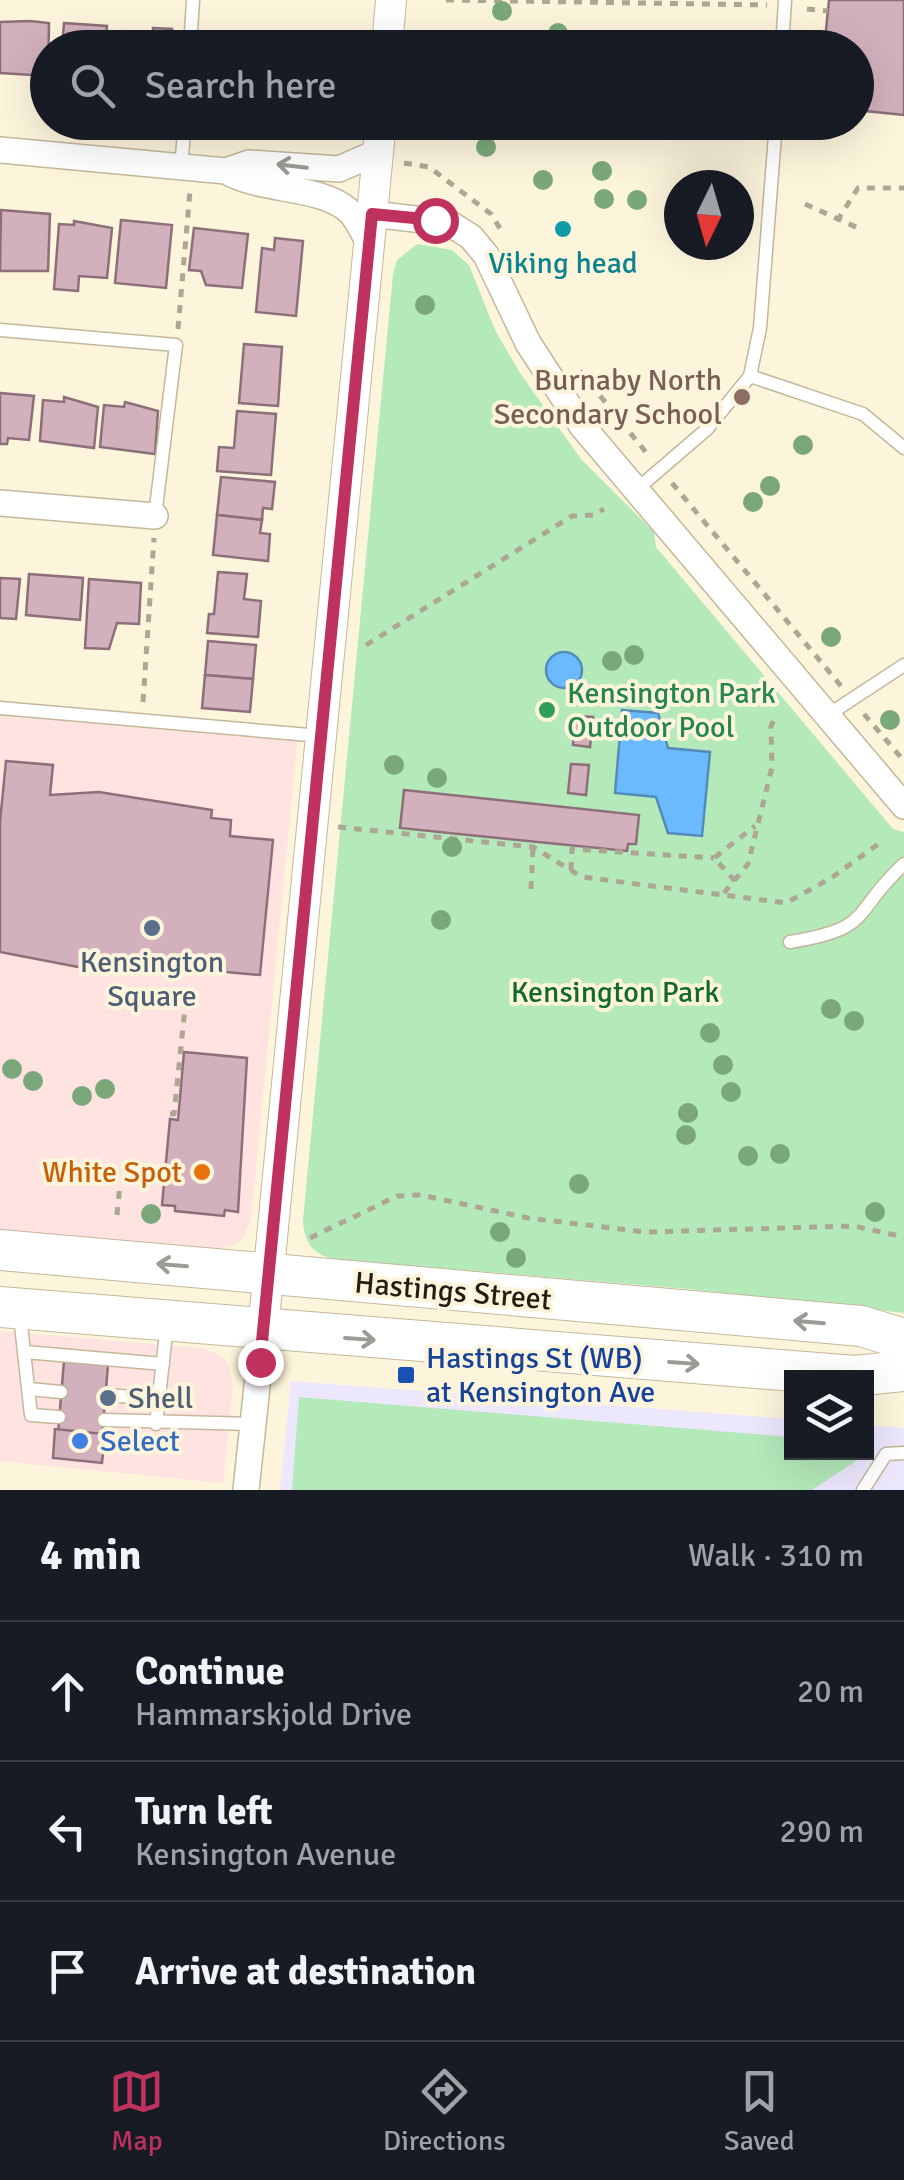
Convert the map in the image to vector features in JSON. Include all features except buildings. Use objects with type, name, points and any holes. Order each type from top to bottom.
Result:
[{"type":"main road","name":"Hastings Street","points":[[0,1250],[861,1326],[904,1339]]},
{"type":"main road","name":"Hastings Street","points":[[9,1308],[856,1376],[904,1371]]},
{"type":"street","points":[[388,30],[391,0]]},
{"type":"street","points":[[226,171],[249,162],[339,169],[376,140]]},
{"type":"street","points":[[246,1490],[380,140]]},
{"type":"street","points":[[0,150],[226,171],[245,182],[336,202],[350,212],[370,246]]},
{"type":"street","points":[[372,214],[448,224],[471,238],[486,255],[528,343],[582,426],[904,806]]},
{"type":"street","points":[[0,503],[155,516]]},
{"type":"lane","points":[[191,30],[193,0]]},
{"type":"lane","points":[[783,30],[785,0]]},
{"type":"lane","points":[[185,140],[187,167]]},
{"type":"lane","points":[[636,490],[707,429],[750,376],[760,328],[775,140]]},
{"type":"lane","points":[[0,330],[176,345],[155,516]]},
{"type":"lane","points":[[750,376],[862,414],[904,448]]},
{"type":"lane","points":[[828,715],[904,665]]},
{"type":"lane","points":[[0,708],[323,736]]},
{"type":"lane","points":[[790,942],[836,934],[855,924],[904,864]]},
{"type":"lane","points":[[9,1308],[26,1352],[30,1415],[59,1417]]},
{"type":"lane","points":[[156,1424],[167,1322]]},
{"type":"lane","points":[[26,1352],[163,1364]]},
{"type":"lane","points":[[28,1389],[61,1392]]},
{"type":"lane","points":[[106,1395],[160,1399]]},
{"type":"lane","points":[[104,1420],[253,1424]]},
{"type":"lane","points":[[863,1490],[886,1454],[904,1453]]},
{"type":"path","points":[[446,0],[770,6]]},
{"type":"path","points":[[807,9],[828,11]]},
{"type":"path","points":[[176,345],[187,167]]},
{"type":"path","points":[[837,221],[858,188],[904,188]]},
{"type":"path","points":[[805,204],[858,228]]},
{"type":"path","points":[[366,645],[572,516],[594,515],[604,509]]},
{"type":"path","points":[[141,720],[155,516]]},
{"type":"path","points":[[723,895],[748,864],[772,767],[771,726],[777,714]]},
{"type":"path","points":[[571,870],[572,850],[714,858],[758,824]]},
{"type":"path","points":[[356,829],[533,847],[582,877],[786,903],[832,878],[884,840]]},
{"type":"path","points":[[531,889],[533,847]]},
{"type":"path","points":[[714,858],[735,880]]},
{"type":"path","points":[[170,1114],[174,1114],[184,1008]]},
{"type":"path","points":[[118,1215],[120,1184]]},
{"type":"path","points":[[310,1238],[396,1196],[421,1195],[528,1218],[645,1232],[854,1226],[904,1237]]},
{"type":"shaded area","points":[[0,708],[298,734],[251,1219],[244,1237],[232,1246],[216,1249],[0,1231]]},
{"type":"shaded area","points":[[0,1331],[202,1348],[222,1356],[229,1365],[233,1387],[223,1483],[0,1461]]},
{"type":"shaded area","points":[[291,1381],[784,1418],[784,1460],[874,1460],[874,1426],[904,1428],[904,1490],[280,1490]]},
{"type":"green space","name":"Kensington Park","points":[[417,244],[452,250],[469,265],[495,330],[520,373],[581,459],[654,532],[656,547],[893,829],[904,832],[904,1313],[689,1289],[334,1259],[320,1254],[307,1241],[303,1220],[393,274],[397,260]]},
{"type":"green space","points":[[299,1397],[784,1436],[784,1460],[856,1461],[812,1490],[292,1490]]},
{"type":"water","points":[[564,652],[577,657],[582,670],[577,683],[564,688],[551,683],[546,670],[551,657]]},
{"type":"water","points":[[622,710],[658,713],[668,748],[710,752],[702,836],[668,833],[656,797],[615,793]]},
{"type":"place","name":"Viking head","points":[[563,229]]},
{"type":"place","name":"Burnaby North Secondary School","points":[[742,397]]},
{"type":"place","name":"Kensington Park Outdoor Pool","points":[[547,710]]},
{"type":"place","name":"Kensington Square","points":[[152,928]]},
{"type":"place","name":"White Spot","points":[[202,1172]]},
{"type":"place","name":"Hastings St (WB) at Kensington Ave","points":[[406,1375]]},
{"type":"place","name":"Shell","points":[[108,1398]]},
{"type":"place","name":"Select","points":[[80,1441]]},
{"type":"route","points":[[260,1362],[372,214],[435,220]]}]
